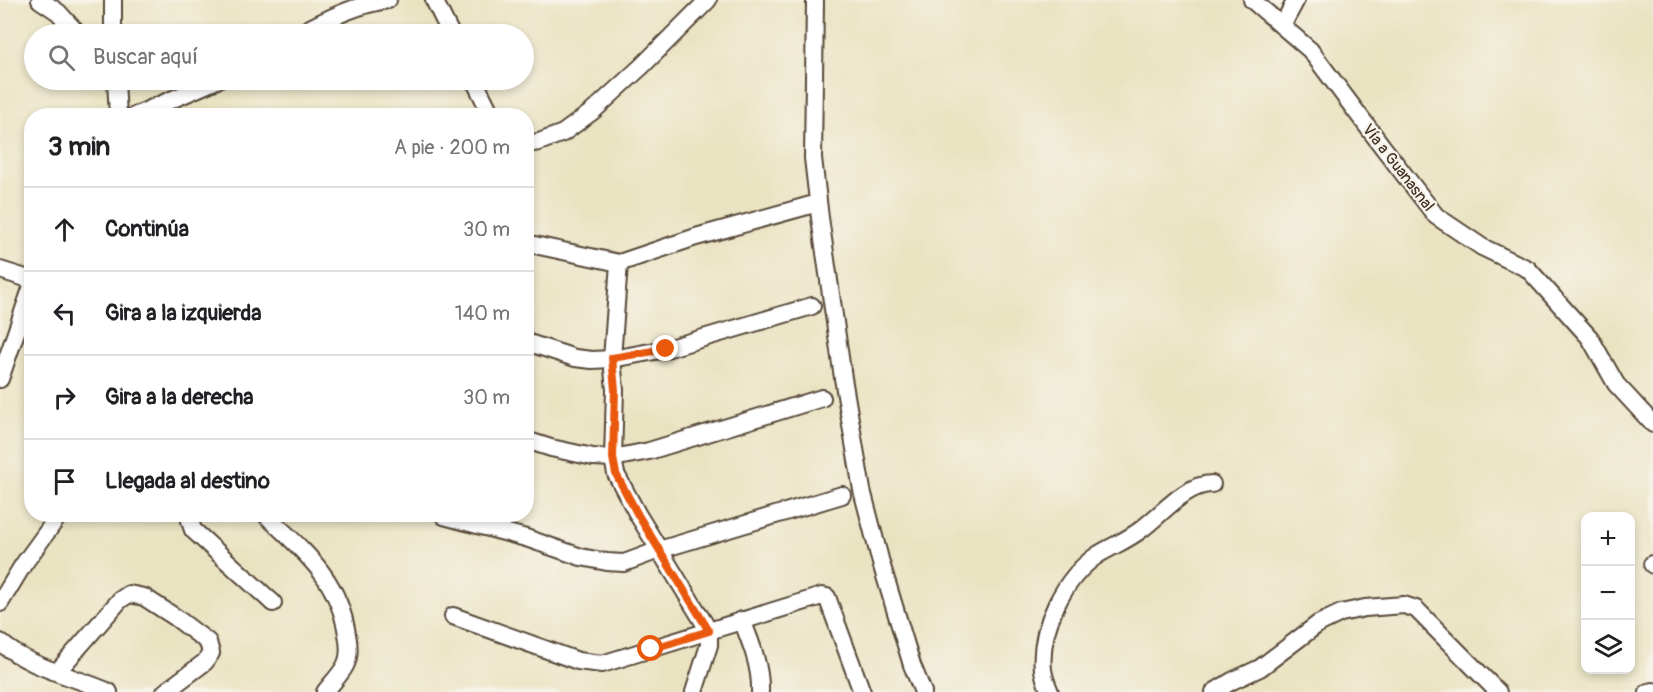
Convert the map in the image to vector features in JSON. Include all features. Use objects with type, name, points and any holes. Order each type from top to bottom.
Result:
[{"type":"street","points":[[40,0],[58,12],[69,24]]},
{"type":"street","points":[[113,0],[113,24]]},
{"type":"street","points":[[434,0],[446,24]]},
{"type":"street","points":[[534,143],[563,133],[593,111],[708,0]]},
{"type":"street","points":[[814,0],[813,158],[843,378],[862,490],[884,575],[912,665],[923,692]]},
{"type":"street","name":"Vía a Guanasnal","points":[[1251,0],[1310,50],[1436,216],[1482,247],[1528,269],[1590,338],[1616,384],[1653,424]]},
{"type":"street","points":[[1282,26],[1296,0]]},
{"type":"street","points":[[319,24],[377,1]]},
{"type":"street","points":[[117,90],[118,108]]},
{"type":"street","points":[[152,108],[194,90]]},
{"type":"street","points":[[479,90],[488,108]]},
{"type":"street","points":[[534,244],[619,263],[696,237],[818,203]]},
{"type":"street","points":[[619,263],[612,358],[615,390],[613,458],[616,474],[709,631],[708,645],[694,692]]},
{"type":"street","points":[[0,270],[24,278]]},
{"type":"street","points":[[534,345],[575,358],[592,360],[612,358],[666,349],[812,306]]},
{"type":"street","points":[[0,379],[24,309]]},
{"type":"street","points":[[534,443],[593,457],[613,458],[649,451],[822,398]]},
{"type":"street","points":[[1050,692],[1043,670],[1046,632],[1056,604],[1073,579],[1100,554],[1143,529],[1190,489],[1212,484]]},
{"type":"street","points":[[466,522],[526,538],[581,557],[624,563],[659,550],[843,495]]},
{"type":"street","points":[[0,603],[23,564],[54,522]]},
{"type":"street","points":[[190,522],[193,530],[273,603]]},
{"type":"street","points":[[273,522],[315,562],[331,584],[344,615],[349,646],[346,666],[325,692]]},
{"type":"street","points":[[57,672],[120,600],[129,594],[144,597],[208,642],[211,653],[205,662],[165,692]]},
{"type":"street","points":[[453,616],[578,661],[602,664],[822,596],[827,597],[862,692]]},
{"type":"street","points":[[1214,692],[1260,668],[1330,617],[1353,610],[1404,605],[1416,609],[1498,692]]},
{"type":"street","points":[[742,620],[753,650],[760,681],[760,692]]},
{"type":"street","points":[[0,642],[27,661],[109,692]]},
{"type":"street","points":[[1648,692],[1653,691]]},
{"type":"route","points":[[651,649],[709,631],[638,515],[616,474],[613,458],[615,390],[612,358],[666,349]]}]
